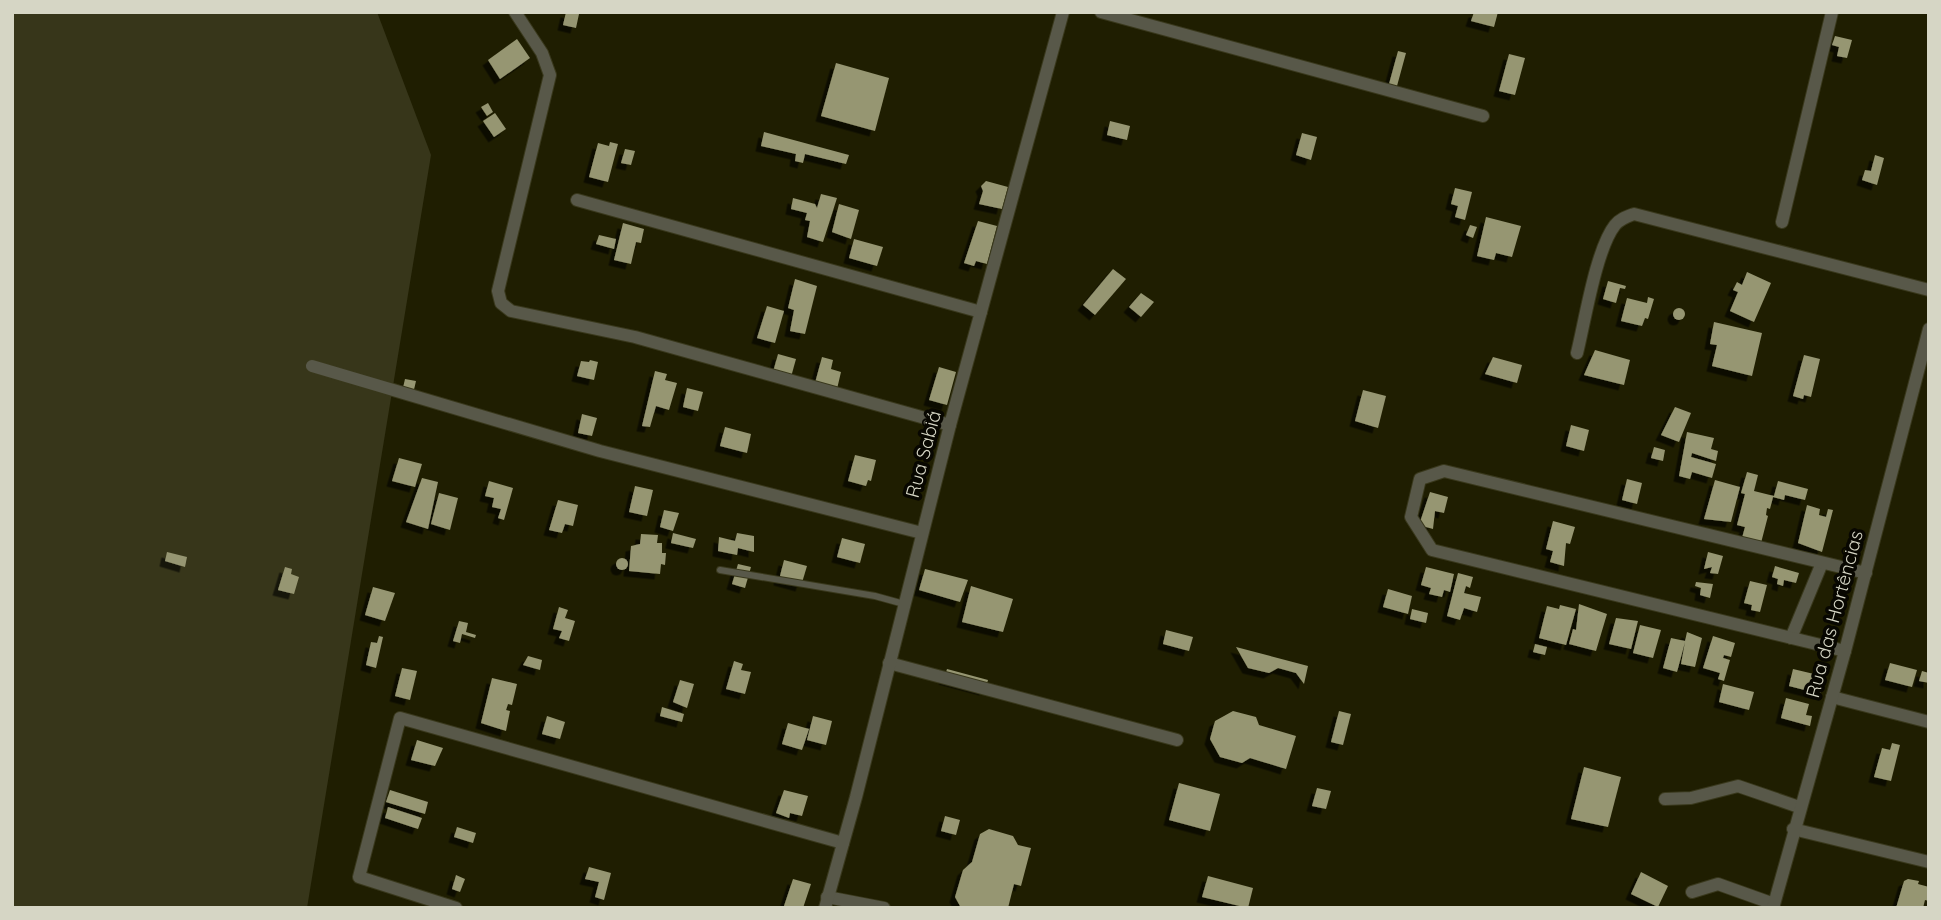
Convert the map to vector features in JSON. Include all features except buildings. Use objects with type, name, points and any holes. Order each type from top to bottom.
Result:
[{"type":"street","points":[[515,12],[542,53],[550,75],[499,291],[505,307],[511,311],[635,337],[950,425]]},
{"type":"street","name":"Rua Sabiá","points":[[826,903],[950,425],[1063,12]]},
{"type":"street","points":[[1101,12],[1483,116]]},
{"type":"street","points":[[1782,222],[1832,12]]},
{"type":"street","points":[[577,200],[981,312]]},
{"type":"street","points":[[1577,353],[1599,260],[1614,226],[1634,214],[1929,290]]},
{"type":"street","name":"Rua das Hortências","points":[[1773,906],[1845,651],[1929,329]]},
{"type":"street","points":[[312,366],[600,451],[922,533]]},
{"type":"street","points":[[1845,651],[1432,550],[1411,517],[1420,479],[1444,471],[1866,573]]},
{"type":"street","points":[[1791,638],[1822,563]]},
{"type":"street","points":[[889,663],[1177,740]]},
{"type":"street","points":[[1832,697],[1929,722]]},
{"type":"street","points":[[456,908],[359,877],[400,718],[843,843]]},
{"type":"street","points":[[1665,799],[1691,798],[1738,786],[1799,807]]},
{"type":"street","points":[[1793,829],[1929,862]]},
{"type":"street","points":[[1692,892],[1718,884],[1773,906]]},
{"type":"street","points":[[826,903],[884,908]]},
{"type":"lane","points":[[720,570],[875,596],[904,604]]},
{"type":"shaded area","points":[[12,12],[377,12],[431,155],[307,908],[12,908]]}]
